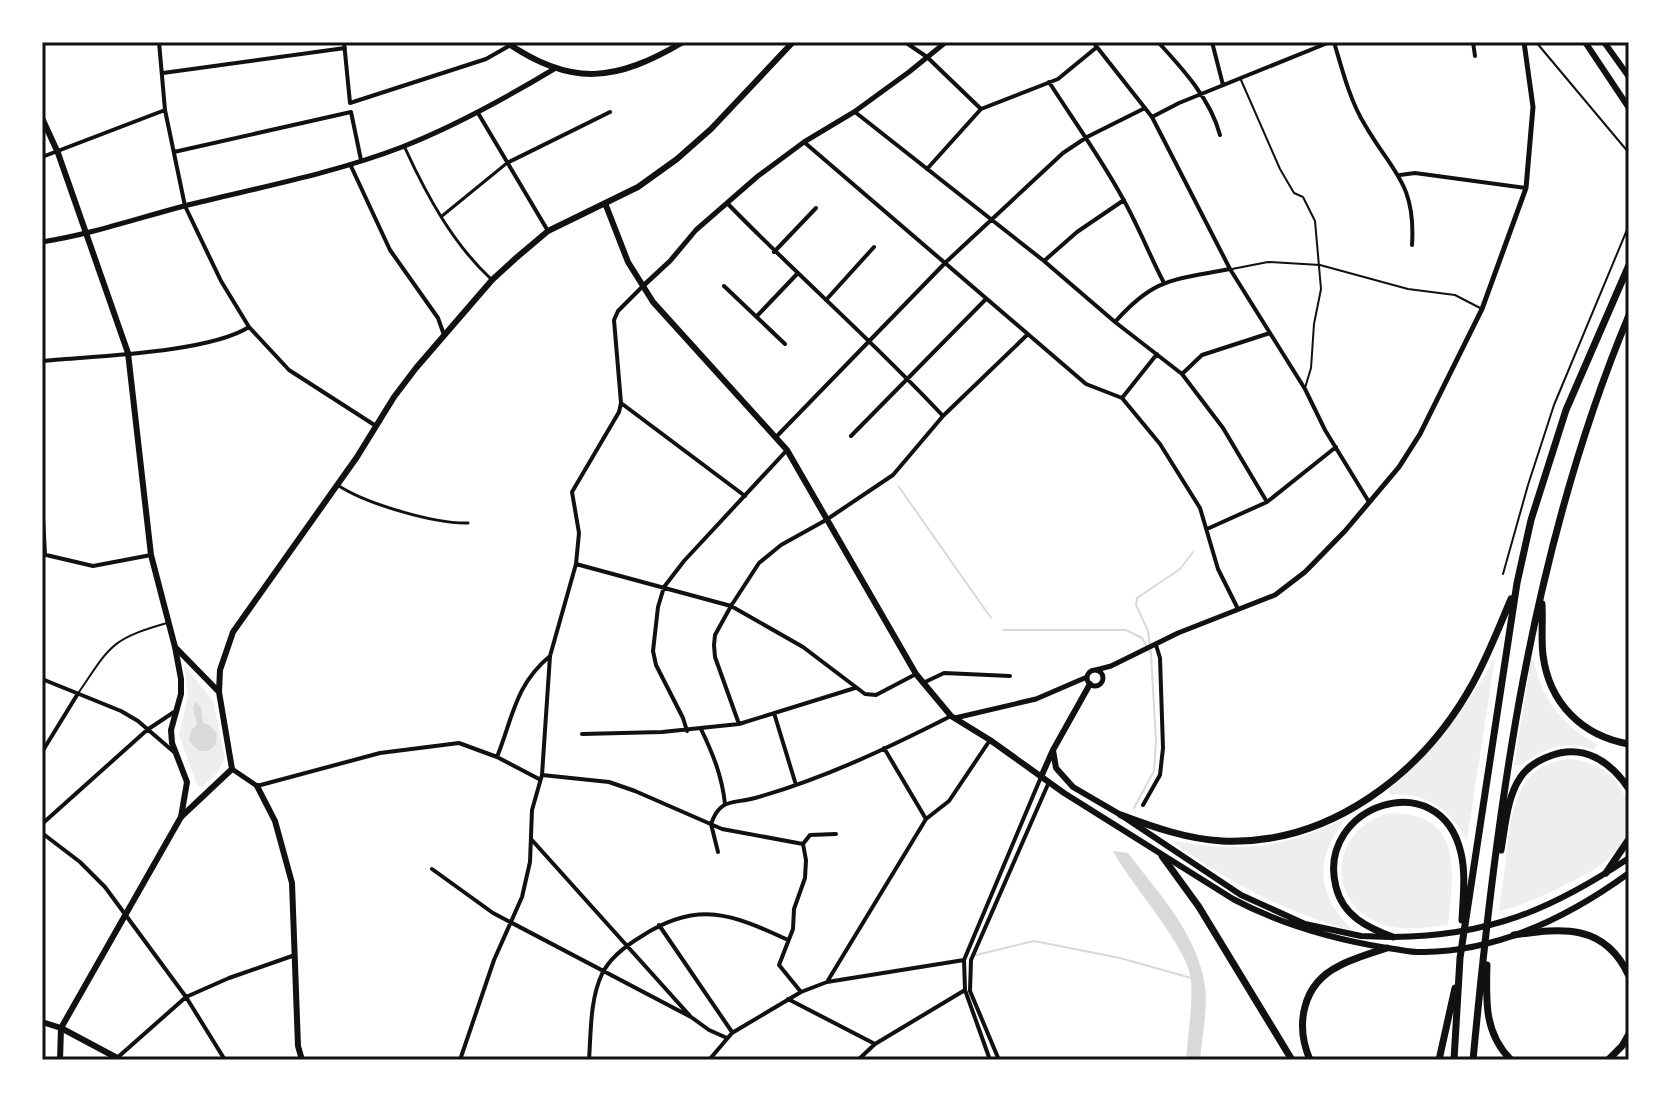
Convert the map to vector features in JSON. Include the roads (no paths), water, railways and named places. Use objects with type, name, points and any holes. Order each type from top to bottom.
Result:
[{"type":"highway","points":[[1439,1060],[1460,958],[1517,584],[1531,520],[1566,410],[1629,265]]},
{"type":"highway","points":[[1473,1060],[1487,914],[1525,664],[1549,551],[1605,372],[1629,315]]},
{"type":"highway","points":[[1121,815],[1164,831],[1220,841],[1240,841],[1302,830],[1360,805],[1395,779],[1434,738],[1460,703],[1484,661],[1517,584]]},
{"type":"highway","points":[[1541,595],[1543,651],[1546,674],[1553,691],[1575,721],[1587,730],[1601,738],[1629,744]]},
{"type":"highway","points":[[1511,1060],[1499,1048],[1489,1028],[1486,1006],[1487,914],[1512,796],[1520,778],[1532,765],[1567,751],[1593,756],[1618,772],[1629,789]]},
{"type":"highway","points":[[1393,937],[1367,928],[1347,910],[1337,893],[1333,876],[1338,844],[1357,819],[1376,807],[1402,802],[1418,803],[1437,811],[1451,828],[1461,850],[1464,869],[1454,1060]]},
{"type":"highway","points":[[1606,873],[1629,839]]},
{"type":"highway","points":[[1162,856],[1213,929],[1292,1060]]},
{"type":"highway","points":[[1514,935],[1554,929],[1585,933],[1596,938],[1616,956],[1629,976]]},
{"type":"highway","points":[[1310,1060],[1304,1045],[1302,1015],[1314,987],[1338,966],[1387,948]]},
{"type":"highway","points":[[1608,1060],[1629,1034]]},
{"type":"main road","points":[[511,43],[554,69],[605,75],[637,67],[683,42]]},
{"type":"main road","points":[[60,1060],[61,1028],[181,817],[232,769],[219,692],[220,670],[233,632],[416,368],[492,280],[548,231],[638,187],[677,159],[711,129],[793,42]]},
{"type":"main road","points":[[1585,42],[1629,108]]},
{"type":"main road","points":[[1604,42],[1629,77]]},
{"type":"main road","points":[[42,118],[58,153],[128,353],[151,555],[175,647],[181,694],[171,730],[187,782],[181,817]]},
{"type":"main road","points":[[605,203],[628,262],[653,302],[787,450],[916,674],[952,717],[1041,777],[1233,899],[1320,935],[1387,948],[1423,953],[1468,947],[1514,935],[1577,907],[1629,873]]},
{"type":"main road","points":[[175,647],[219,692]]},
{"type":"main road","points":[[1041,777],[1088,681]]},
{"type":"main road","points":[[1053,750],[1056,768],[1065,780],[1159,843],[1241,895],[1279,914],[1332,931],[1393,937],[1474,930],[1515,919],[1569,895],[1629,858]]},
{"type":"main road","points":[[257,786],[275,821],[292,883],[298,1046],[302,1060]]},
{"type":"main road","points":[[42,1022],[61,1028],[119,1059]]},
{"type":"street","points":[[159,42],[165,110],[185,206],[221,281],[249,327],[289,370],[377,426]]},
{"type":"street","points":[[905,42],[927,57],[981,109]]},
{"type":"street","points":[[460,1060],[494,960],[522,897],[530,862],[532,810],[541,777],[550,656],[576,564],[579,533],[572,492],[619,412],[621,403],[614,320],[618,311],[670,261],[696,230],[727,203],[804,142],[854,112],[946,42]]},
{"type":"street","points":[[1158,42],[1214,113],[1220,135]]},
{"type":"street","points":[[1212,42],[1223,85]]},
{"type":"street","points":[[1152,117],[1332,42],[1364,124],[1400,175],[1413,224],[1412,245]]},
{"type":"street","points":[[1473,42],[1475,56]]},
{"type":"street","points":[[1088,681],[1092,670],[1111,666],[1178,633],[1275,595],[1305,572],[1370,503],[1399,467],[1420,434],[1482,309],[1526,188],[1533,107],[1524,42]]},
{"type":"street","points":[[350,103],[474,64],[497,55],[511,43]]},
{"type":"street","points":[[927,169],[981,109],[1058,79],[1095,44],[1152,117],[1230,269],[1305,389],[1370,503]]},
{"type":"street","points":[[163,73],[345,45],[351,112],[361,160]]},
{"type":"street","points":[[42,242],[87,235],[185,206],[219,200],[404,146],[478,113],[554,69]]},
{"type":"street","points":[[1049,82],[1077,128],[1087,137],[1124,200],[1163,281]]},
{"type":"street","points":[[777,436],[946,262],[1063,153],[1087,137],[1145,108]]},
{"type":"street","points":[[42,157],[165,110]]},
{"type":"street","points":[[174,152],[351,112]]},
{"type":"street","points":[[440,217],[507,163],[610,112]]},
{"type":"street","points":[[854,112],[1182,374],[1223,428],[1267,502]]},
{"type":"street","points":[[478,113],[548,231]]},
{"type":"street","points":[[804,142],[1086,384],[1122,398],[1160,444],[1200,508],[1218,569],[1239,611]]},
{"type":"street","points":[[404,146],[440,217],[477,266],[492,280]]},
{"type":"street","points":[[350,164],[390,250],[438,318],[444,335]]},
{"type":"street","points":[[1400,175],[1430,174],[1526,188]]},
{"type":"street","points":[[1044,261],[1086,225],[1124,200]]},
{"type":"street","points":[[727,203],[943,416]]},
{"type":"street","points":[[774,252],[816,208]]},
{"type":"street","points":[[826,300],[874,247]]},
{"type":"street","points":[[1115,322],[1135,299],[1163,281],[1230,269]]},
{"type":"street","points":[[756,317],[797,274]]},
{"type":"street","points":[[724,286],[785,344]]},
{"type":"street","points":[[851,436],[986,299]]},
{"type":"street","points":[[42,361],[128,353],[215,340],[249,327]]},
{"type":"street","points":[[1182,374],[1202,355],[1270,333]]},
{"type":"street","points":[[739,724],[715,657],[715,635],[759,563],[781,545],[826,520],[893,475],[943,416],[1027,335]]},
{"type":"street","points":[[1122,398],[1157,354]]},
{"type":"street","points":[[621,403],[745,496]]},
{"type":"street","points":[[1206,530],[1267,502],[1336,447]]},
{"type":"street","points":[[687,731],[656,665],[653,651],[658,607],[664,587],[694,549],[787,450]]},
{"type":"street","points":[[336,485],[353,495],[439,522],[468,523]]},
{"type":"street","points":[[42,500],[43,554],[93,566],[151,555]]},
{"type":"street","points":[[576,564],[731,606],[803,647],[865,694],[876,695],[916,674]]},
{"type":"street","points":[[1143,805],[1160,775],[1163,748],[1160,658],[1156,645]]},
{"type":"street","points":[[497,757],[515,701],[527,679],[550,656]]},
{"type":"street","points":[[718,852],[711,824],[715,812],[725,804],[742,802],[796,785],[952,717],[1036,699],[1088,681],[1100,685],[1111,666]]},
{"type":"street","points":[[1096,670],[1104,679]]},
{"type":"street","points":[[923,683],[944,673],[1010,676]]},
{"type":"street","points":[[42,679],[121,711],[176,754]]},
{"type":"street","points":[[582,734],[687,731],[739,724],[855,688]]},
{"type":"street","points":[[42,752],[77,695]]},
{"type":"street","points":[[42,824],[147,730],[175,711]]},
{"type":"street","points":[[774,713],[796,785]]},
{"type":"street","points":[[701,729],[717,762],[725,804]]},
{"type":"street","points":[[827,982],[926,819],[949,801],[990,740]]},
{"type":"street","points":[[232,769],[257,786],[380,753],[459,743],[541,777],[609,782],[722,829],[803,844]]},
{"type":"street","points":[[884,748],[926,819]]},
{"type":"street","points":[[990,1060],[965,990],[964,960],[1041,777]]},
{"type":"street","points":[[999,1060],[970,991],[971,960],[1049,782]]},
{"type":"street","points":[[42,833],[80,862],[105,887],[186,997],[225,1060]]},
{"type":"street","points":[[801,992],[779,965],[793,929],[794,909],[805,878],[803,844],[810,835],[836,834]]},
{"type":"street","points":[[531,839],[691,1017]]},
{"type":"street","points":[[432,869],[477,903],[727,1038]]},
{"type":"street","points":[[589,1060],[597,988],[603,971],[627,946],[659,925],[686,915],[728,915],[788,940]]},
{"type":"street","points":[[659,925],[732,1033]]},
{"type":"street","points":[[119,1059],[186,997],[295,955]]},
{"type":"street","points":[[712,1059],[732,1033],[801,992],[827,982],[964,960]]},
{"type":"street","points":[[858,1060],[875,1044],[965,990]]},
{"type":"street","points":[[788,999],[875,1044]]},
{"type":"lane","points":[[1536,42],[1629,153]]},
{"type":"lane","points":[[1241,80],[1280,169],[1294,193],[1303,197],[1311,210],[1319,244],[1321,289],[1314,324],[1311,368],[1305,389]]},
{"type":"lane","points":[[1503,574],[1554,405],[1629,225]]},
{"type":"lane","points":[[1230,269],[1268,262],[1320,265],[1408,289],[1455,295],[1482,309]]},
{"type":"lane","points":[[77,695],[109,647],[135,632],[168,623]]},
{"type":"waterway","points":[[899,487],[991,618]]},
{"type":"waterway","points":[[1151,653],[1148,631],[1136,605],[1137,598],[1180,569],[1193,552]]},
{"type":"waterway","points":[[1003,630],[1126,630],[1142,638],[1151,654],[1156,741],[1154,771],[1134,808]]},
{"type":"waterway","points":[[976,955],[1034,941],[1120,958],[1191,978]]}]
